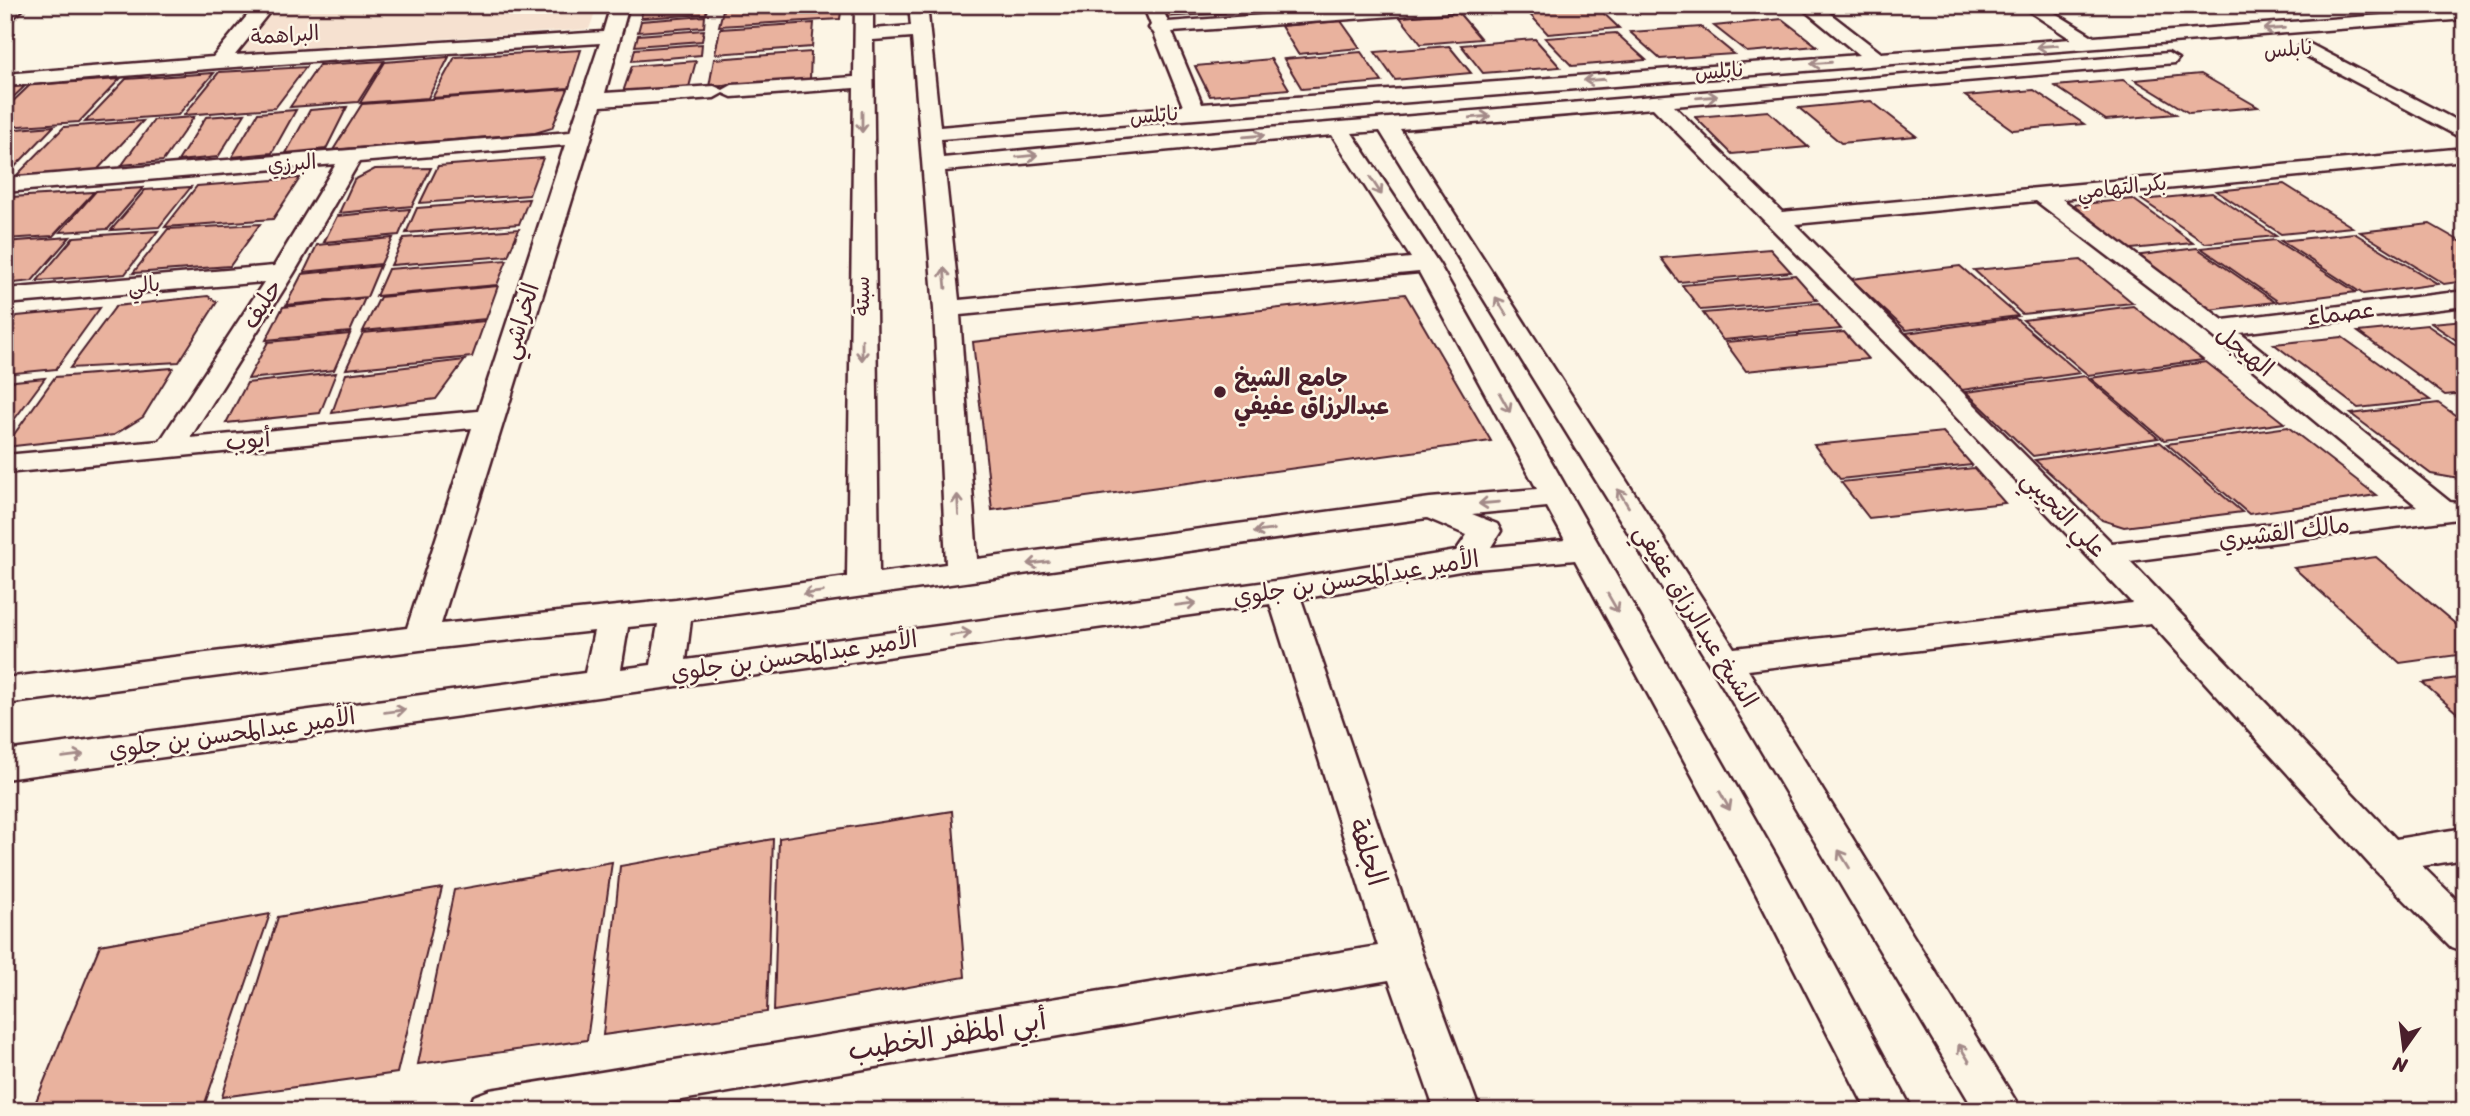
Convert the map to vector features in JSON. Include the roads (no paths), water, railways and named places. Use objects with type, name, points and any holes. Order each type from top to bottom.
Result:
[{"type":"street","points":[[5,16],[18,5]]},
{"type":"street","points":[[219,62],[266,5]]},
{"type":"street","name":"الخراشي","points":[[420,638],[578,138],[593,100],[620,5]]},
{"type":"street","points":[[1152,5],[1158,28],[1195,111]]},
{"type":"street","points":[[1158,28],[1475,5]]},
{"type":"street","points":[[1807,5],[1877,59]]},
{"type":"street","points":[[2029,5],[2091,43]]},
{"type":"street","name":"نابلس","points":[[931,134],[1195,111],[2459,14]]},
{"type":"street","points":[[864,21],[919,19],[947,309],[962,573]]},
{"type":"street","name":"سبتة","points":[[863,586],[864,21]]},
{"type":"street","name":"البراهمة","points":[[5,80],[219,62],[609,37]]},
{"type":"street","name":"نابلس","points":[[2346,45],[2299,48],[2465,134]]},
{"type":"street","name":"نابلس","points":[[935,165],[1370,137],[1657,101],[2182,58]]},
{"type":"street","points":[[593,100],[862,82]]},
{"type":"street","name":"علي التجيبي","points":[[1657,101],[1778,219],[2159,611],[2386,856],[2465,935]]},
{"type":"street","points":[[975,131],[982,160]]},
{"type":"street","name":"الشيخ عبدالرزاق عفيفي","points":[[1393,134],[1725,661],[2000,1111]]},
{"type":"street","name":"البرزي","points":[[5,185],[578,138]]},
{"type":"street","points":[[1346,139],[1427,264],[1749,844],[1891,1111]]},
{"type":"street","name":"بكر التهامي","points":[[1778,219],[2465,153]]},
{"type":"street","name":"حليف","points":[[170,447],[282,273],[351,158]]},
{"type":"street","name":"الهيجل","points":[[2042,195],[2454,511]]},
{"type":"street","points":[[947,309],[1427,264]]},
{"type":"street","name":"بالي","points":[[5,297],[282,273]]},
{"type":"street","name":"عصماء","points":[[2218,328],[2465,298]]},
{"type":"street","name":"أيوب","points":[[5,464],[490,418]]},
{"type":"street","points":[[5,691],[420,638],[676,611],[1430,508],[1557,497]]},
{"type":"street","points":[[1430,508],[1486,531],[1466,560]]},
{"type":"street","name":"مالك القشيري","points":[[2102,554],[2454,511]]},
{"type":"street","name":"الأمير عبدالمحسن بن جلوي","points":[[5,765],[1282,591],[1466,560],[1583,549]]},
{"type":"street","name":"الجلفة","points":[[1282,591],[1403,960],[1458,1111]]},
{"type":"street","points":[[667,674],[676,611]]},
{"type":"street","points":[[1725,661],[2159,611]]},
{"type":"street","points":[[601,682],[613,618]]},
{"type":"street","points":[[2386,856],[2465,842]]},
{"type":"street","name":"أبي المظفر الخطيب","points":[[491,1111],[1403,960]]},
{"type":"place","name":"جامع الشيخ عبدالرزاق عفيفي","points":[[1220,392]]}]
